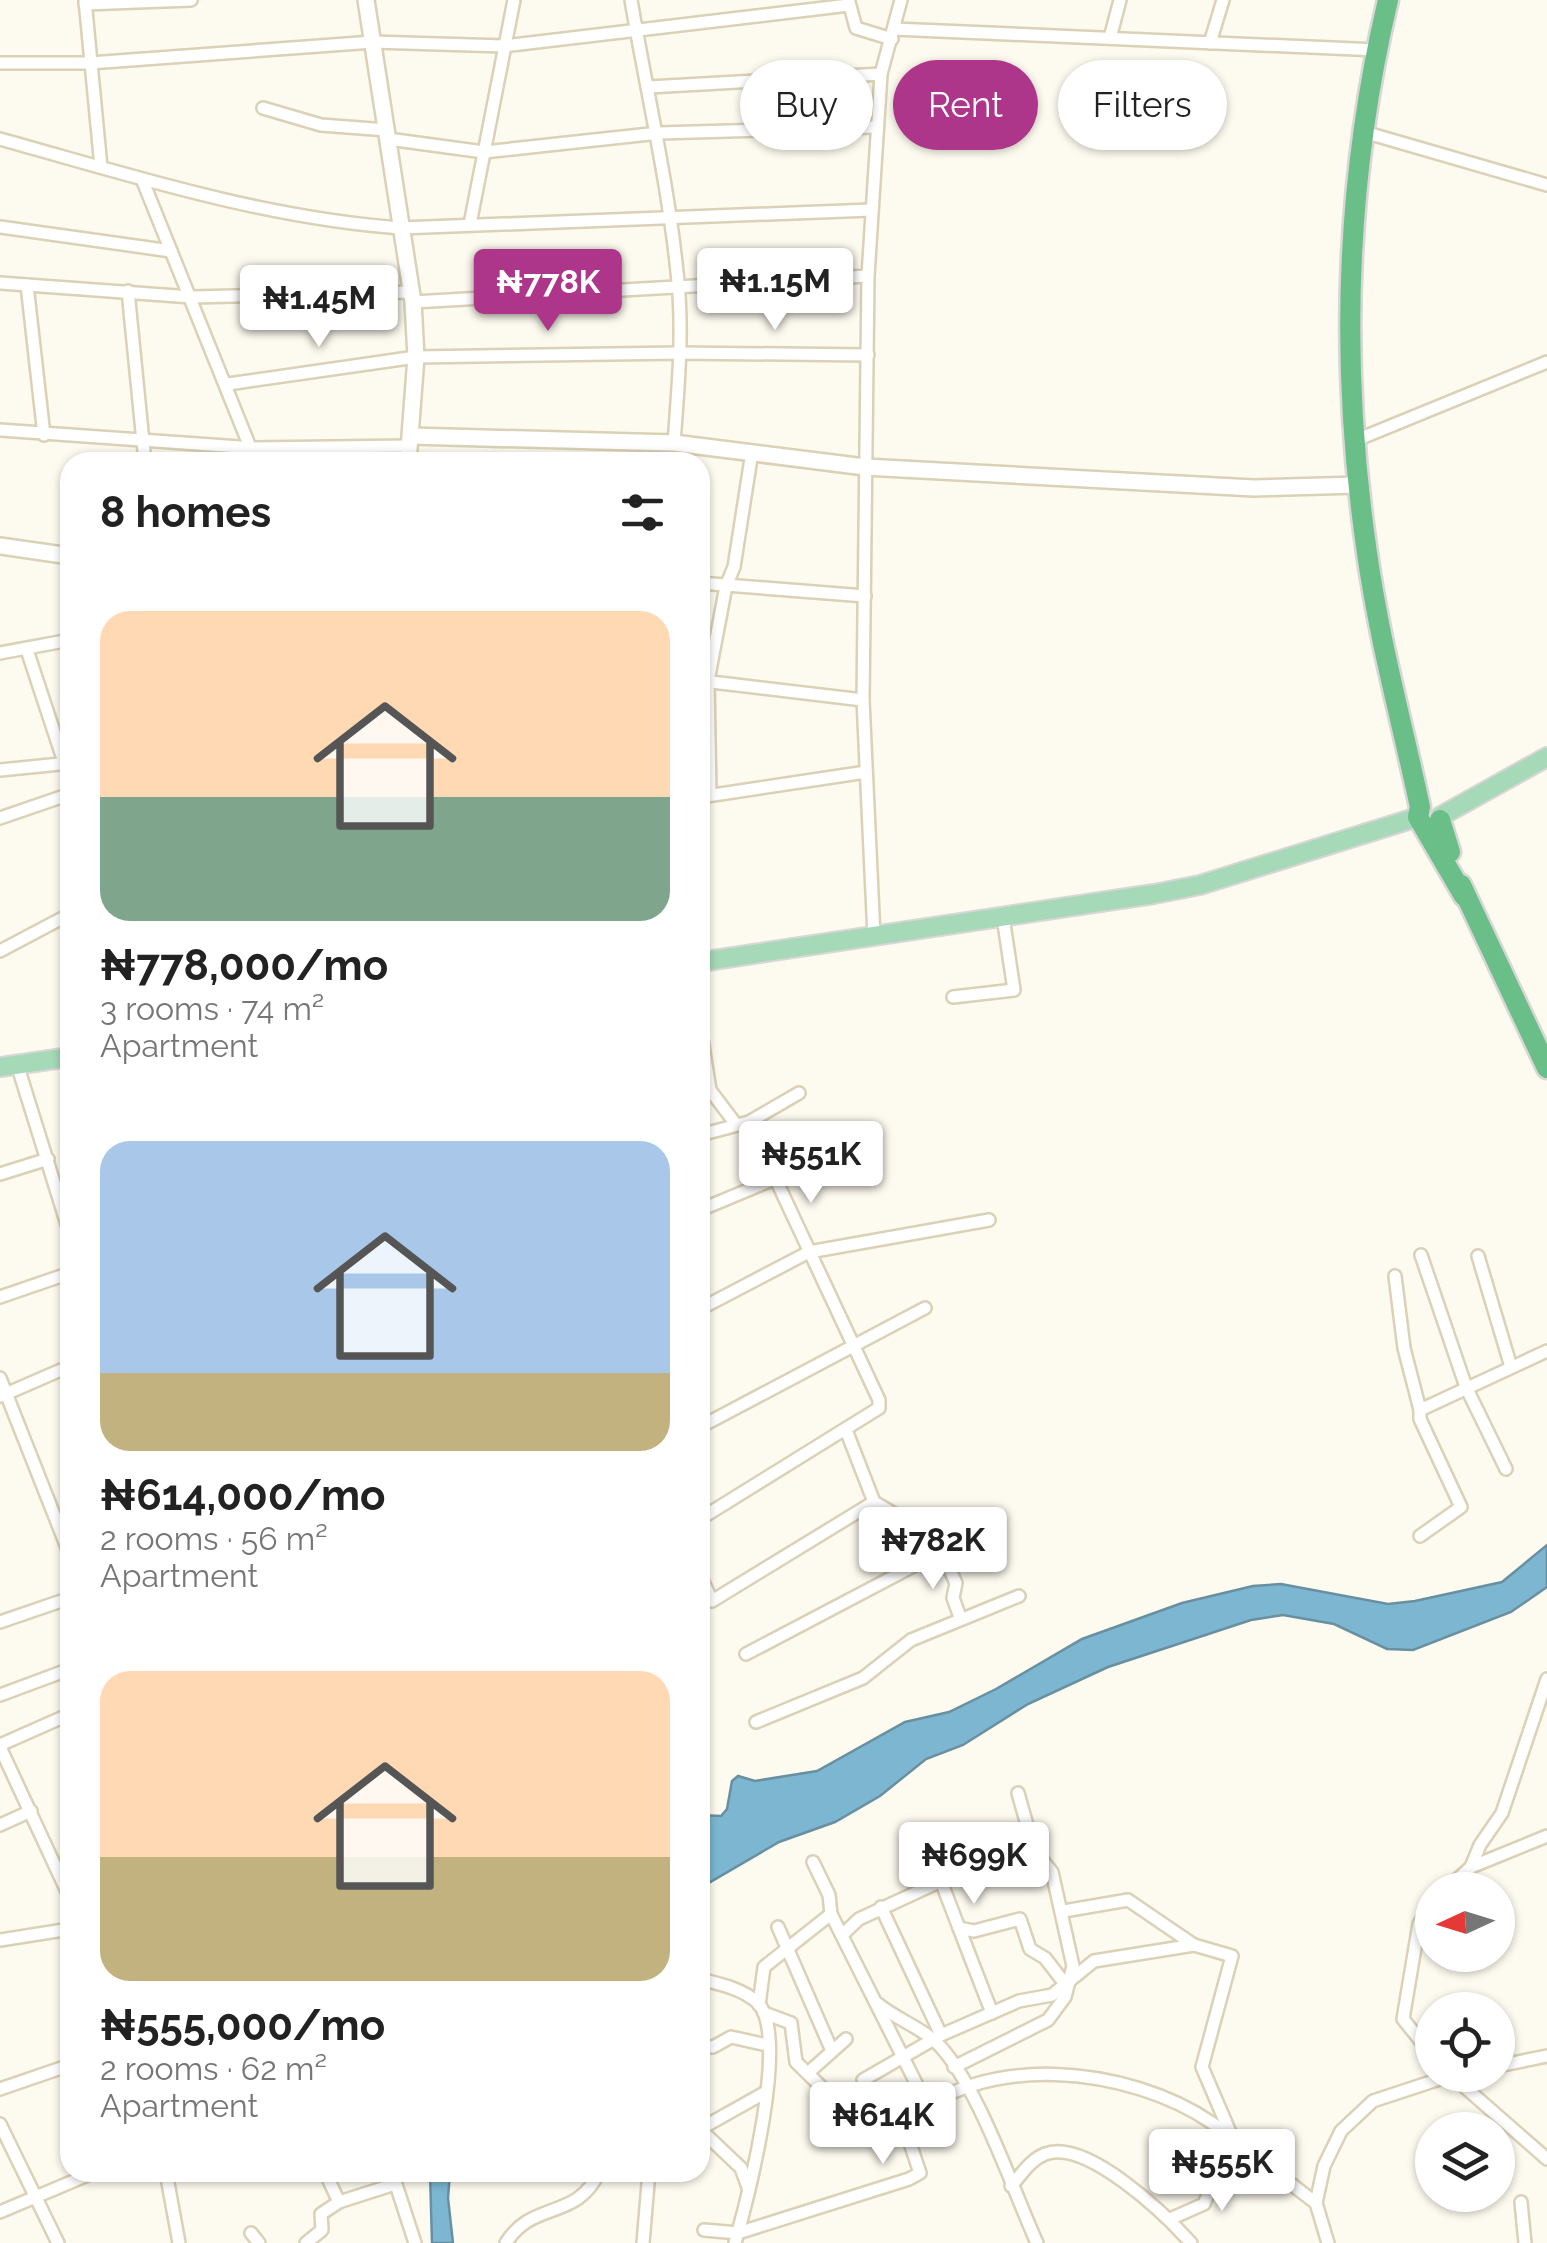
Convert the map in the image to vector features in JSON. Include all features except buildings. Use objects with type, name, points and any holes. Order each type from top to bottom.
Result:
[{"type":"highway","points":[[1388,0],[1364,132],[1349,295],[1354,441],[1376,607],[1404,733],[1431,813],[1464,896],[1547,1068]]},
{"type":"main road","points":[[710,961],[1200,885],[1431,813],[1547,757]]},
{"type":"main road","points":[[9,1066],[60,1058]]},
{"type":"street","points":[[101,167],[85,2],[190,0]]},
{"type":"street","points":[[366,0],[412,297],[416,357],[409,448]]},
{"type":"street","points":[[470,224],[514,0]]},
{"type":"street","points":[[631,0],[658,133],[678,285],[680,352],[674,444]]},
{"type":"street","points":[[874,936],[863,700],[868,276],[881,74],[901,0]]},
{"type":"street","points":[[1110,38],[1120,0]]},
{"type":"street","points":[[1210,43],[1223,0]]},
{"type":"street","points":[[0,63],[90,62],[373,42],[504,46],[849,3],[856,28],[893,34],[1110,38],[1378,50]]},
{"type":"street","points":[[648,87],[881,74]]},
{"type":"street","points":[[262,108],[321,125],[484,152],[658,133],[876,127]]},
{"type":"street","points":[[1364,132],[1547,185]]},
{"type":"street","points":[[0,139],[142,179],[313,220],[402,228],[871,210]]},
{"type":"street","points":[[142,179],[255,452]]},
{"type":"street","points":[[0,227],[171,251]]},
{"type":"street","points":[[0,283],[191,297],[412,297],[868,276]]},
{"type":"street","points":[[26,285],[44,435]]},
{"type":"street","points":[[128,291],[144,452]]},
{"type":"street","points":[[228,384],[416,357],[680,352],[868,355]]},
{"type":"street","points":[[1354,441],[1547,362]]},
{"type":"street","points":[[0,430],[254,448],[674,444],[866,467],[1254,488],[1358,485]]},
{"type":"street","points":[[710,655],[734,567],[752,452]]},
{"type":"street","points":[[0,546],[60,555]]},
{"type":"street","points":[[710,584],[865,596]]},
{"type":"street","points":[[0,654],[60,642]]},
{"type":"street","points":[[27,650],[60,744]]},
{"type":"street","points":[[710,682],[863,700]]},
{"type":"street","points":[[0,770],[60,765]]},
{"type":"street","points":[[710,795],[866,772]]},
{"type":"street","points":[[0,818],[60,797]]},
{"type":"street","points":[[953,997],[1014,990],[1003,917]]},
{"type":"street","points":[[0,951],[60,919]]},
{"type":"street","points":[[9,1066],[48,1159],[60,1200]]},
{"type":"street","points":[[710,1090],[735,1123]]},
{"type":"street","points":[[710,1132],[749,1122],[799,1093]]},
{"type":"street","points":[[710,1513],[846,1430],[879,1408],[880,1400],[749,1122]]},
{"type":"street","points":[[710,1206],[863,1142]]},
{"type":"street","points":[[0,1174],[48,1159]]},
{"type":"street","points":[[710,1303],[809,1252],[989,1220]]},
{"type":"street","points":[[1422,1255],[1466,1387],[1506,1470]]},
{"type":"street","points":[[1478,1256],[1512,1367]]},
{"type":"street","points":[[0,1297],[60,1276]]},
{"type":"street","points":[[1395,1276],[1404,1348],[1420,1419],[1461,1507],[1420,1536]]},
{"type":"street","points":[[710,1422],[925,1308]]},
{"type":"street","points":[[1420,1410],[1547,1351]]},
{"type":"street","points":[[3,1396],[60,1370]]},
{"type":"street","points":[[0,1378],[3,1396],[60,1531]]},
{"type":"street","points":[[846,1430],[874,1502],[896,1514],[928,1523],[956,1583],[953,1598],[960,1617]]},
{"type":"street","points":[[710,1597],[712,1601],[874,1502]]},
{"type":"street","points":[[746,1654],[942,1551]]},
{"type":"street","points":[[756,1722],[863,1678],[911,1640],[1019,1596]]},
{"type":"street","points":[[0,1622],[60,1601]]},
{"type":"street","points":[[0,1695],[60,1673]]},
{"type":"street","points":[[1471,1868],[1480,1845],[1502,1813],[1547,1679]]},
{"type":"street","points":[[60,1719],[0,1746],[31,1812],[60,1861]]},
{"type":"street","points":[[954,2067],[1048,2020],[1065,1997],[1072,1966],[1064,1910],[1052,1872],[1034,1850],[1018,1793]]},
{"type":"street","points":[[0,1826],[31,1812]]},
{"type":"street","points":[[1466,1872],[1547,1836]]},
{"type":"street","points":[[813,1862],[828,1894],[831,1914],[926,2104]]},
{"type":"street","points":[[842,1935],[882,1907],[941,1880],[992,2013]]},
{"type":"street","points":[[1064,1910],[1128,1900],[1194,1945],[1232,1956],[1202,2067],[1234,2141]]},
{"type":"street","points":[[882,1907],[937,2037],[965,2084],[1037,2243]]},
{"type":"street","points":[[736,2238],[764,2130],[767,2045],[761,1974],[831,1914]]},
{"type":"street","points":[[959,1928],[974,1931],[1020,1920],[1030,1949],[1045,1958],[1067,1984]]},
{"type":"street","points":[[778,1927],[832,2051]]},
{"type":"street","points":[[0,1940],[60,1931]]},
{"type":"street","points":[[863,2080],[937,2037],[992,2013],[1052,1995],[1094,1961],[1194,1945]]},
{"type":"street","points":[[1415,1948],[1403,2019],[1415,2034]]},
{"type":"street","points":[[710,1982],[736,1989],[761,2009],[790,2023],[796,2062],[856,2120],[904,2125],[926,2104],[965,2084],[1084,2075],[1169,2102],[1210,2122],[1316,2203]]},
{"type":"street","points":[[878,2004],[937,2037]]},
{"type":"street","points":[[710,2047],[731,2038],[767,2045]]},
{"type":"street","points":[[809,2072],[846,2039]]},
{"type":"street","points":[[1515,2063],[1547,2056]]},
{"type":"street","points":[[0,2089],[60,2068]]},
{"type":"street","points":[[1328,2243],[1316,2203],[1324,2166],[1342,2131],[1373,2101],[1415,2087]]},
{"type":"street","points":[[710,2123],[766,2092]]},
{"type":"street","points":[[1471,2092],[1547,2159]]},
{"type":"street","points":[[0,2124],[58,2243]]},
{"type":"street","points":[[704,2230],[736,2238],[863,2197],[920,2173],[904,2125]]},
{"type":"street","points":[[710,2139],[741,2168],[750,2191]]},
{"type":"street","points":[[1170,2220],[1204,2204],[1221,2158],[1230,2151],[1246,2151]]},
{"type":"street","points":[[1011,2186],[1030,2163],[1046,2154],[1078,2153],[1170,2220],[1191,2243]]},
{"type":"street","points":[[0,2212],[72,2182]]},
{"type":"street","points":[[168,2182],[179,2243]]},
{"type":"street","points":[[330,2182],[339,2202]]},
{"type":"street","points":[[306,2243],[322,2230],[321,2214],[384,2182]]},
{"type":"street","points":[[394,2182],[415,2243]]},
{"type":"street","points":[[506,2243],[528,2220],[585,2197],[593,2182]]},
{"type":"street","points":[[643,2243],[648,2182]]},
{"type":"street","points":[[1521,2202],[1525,2243]]},
{"type":"street","points":[[1324,2225],[1338,2243]]},
{"type":"water","points":[[1547,1545],[1547,1587],[1511,1612],[1413,1650],[1387,1649],[1334,1624],[1283,1615],[1251,1620],[1108,1667],[1028,1704],[963,1745],[926,1759],[880,1796],[835,1822],[779,1842],[710,1882],[710,1815],[721,1816],[727,1809],[732,1781],[738,1776],[755,1781],[817,1771],[905,1722],[949,1712],[996,1689],[1082,1639],[1182,1603],[1253,1586],[1281,1584],[1388,1604],[1502,1582]]},
{"type":"water","points":[[430,2182],[449,2182],[453,2243],[432,2243]]}]
